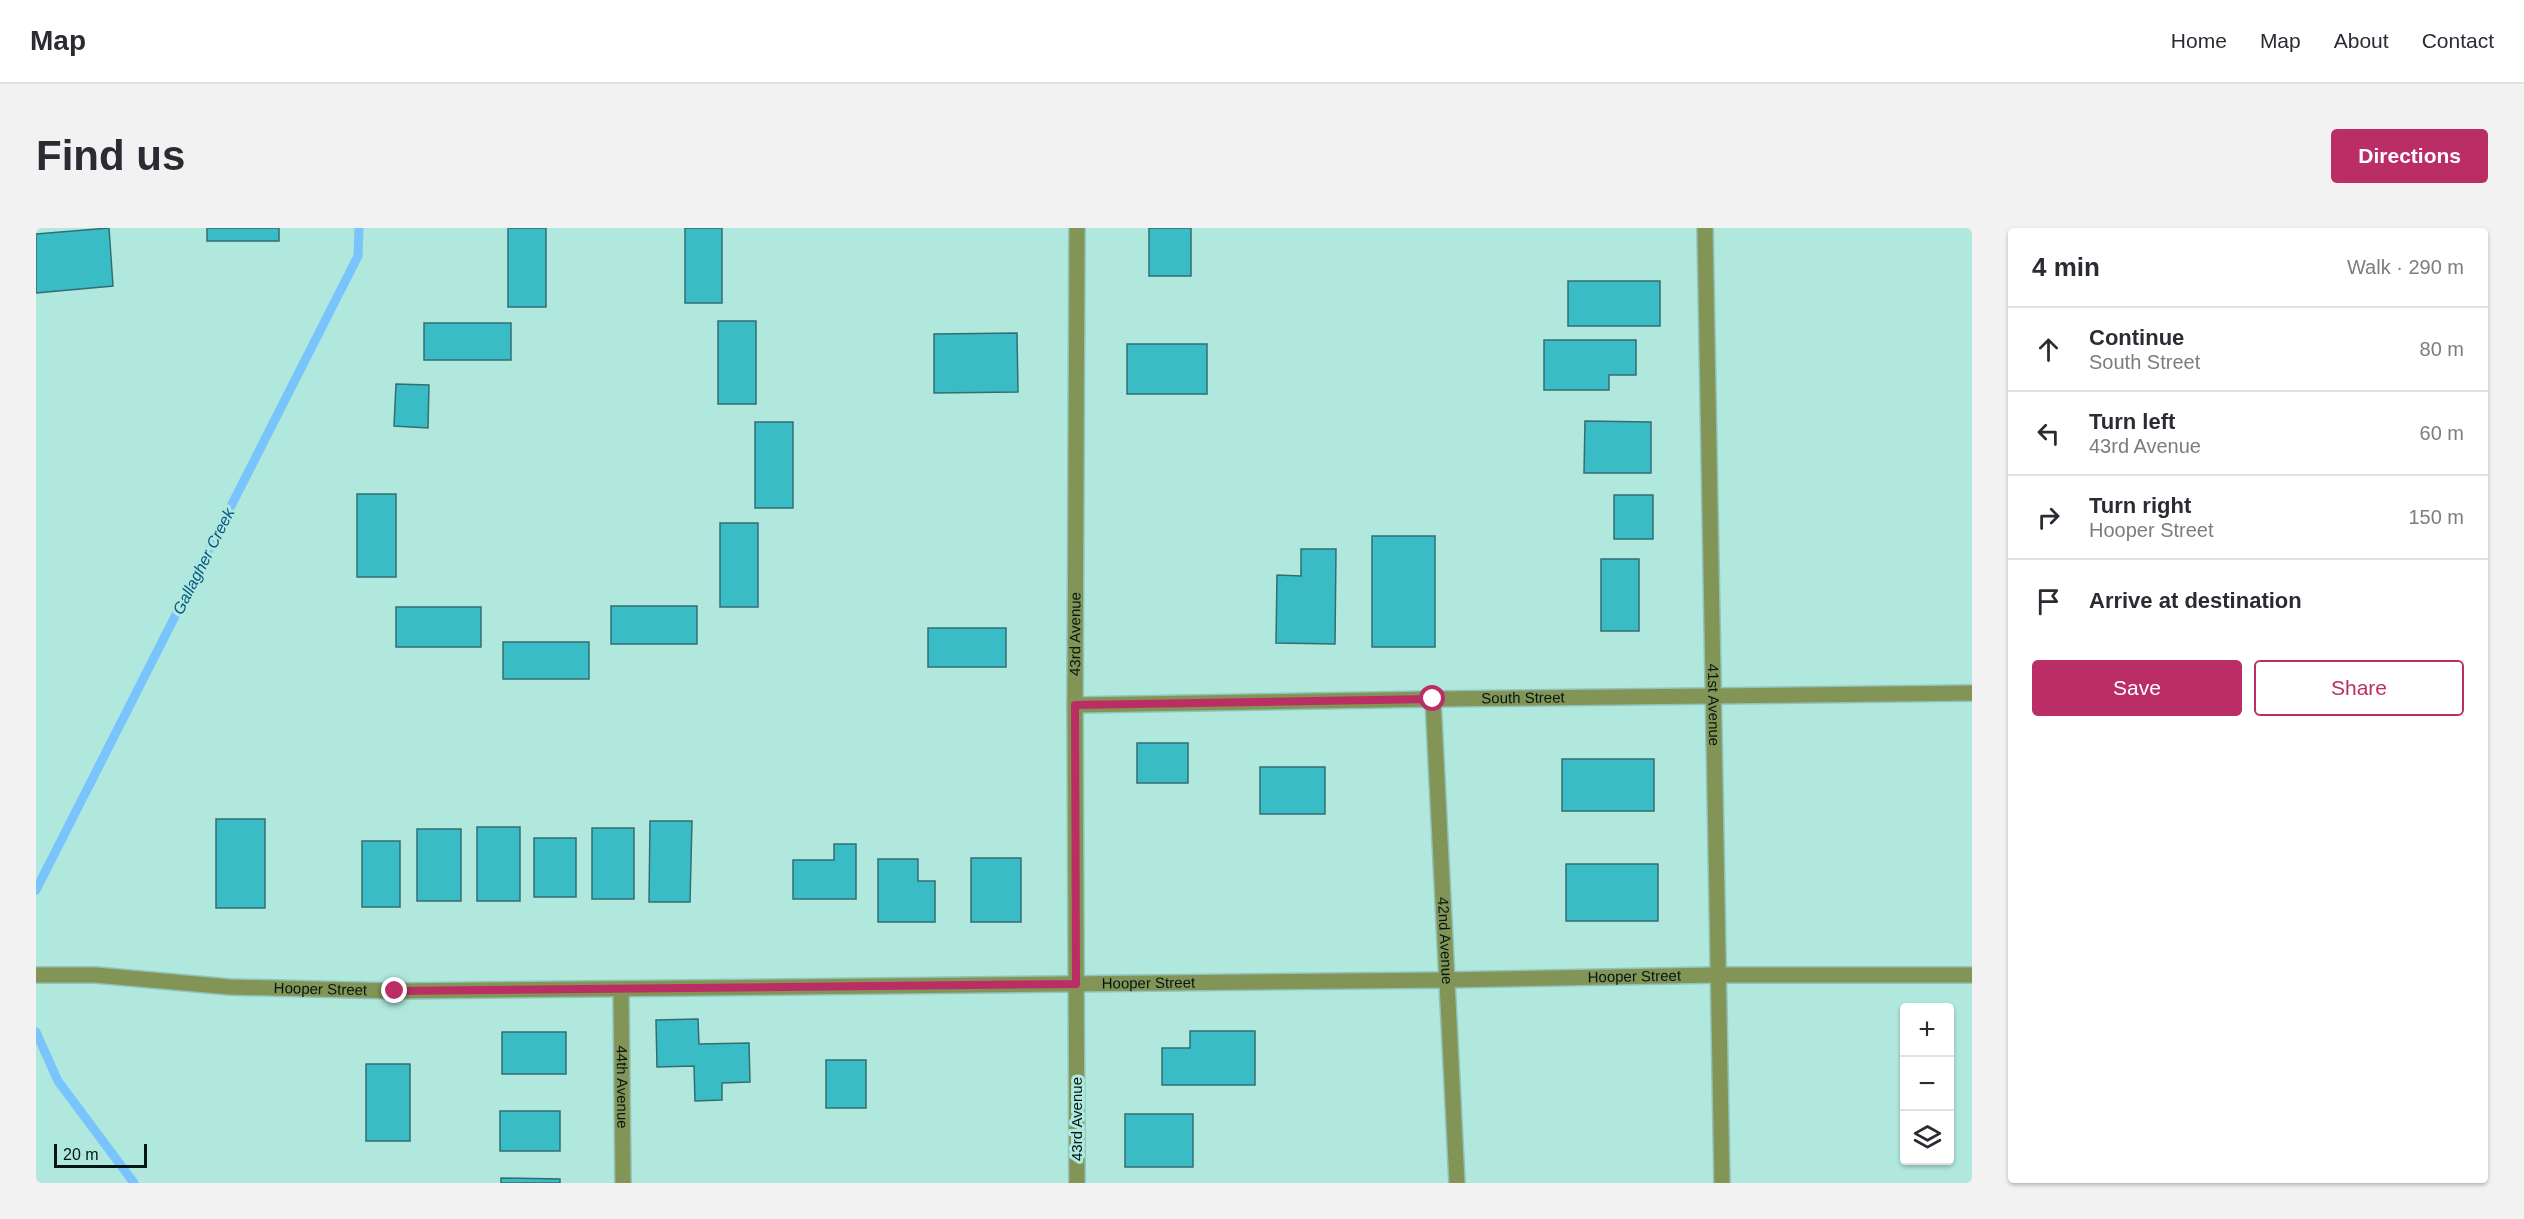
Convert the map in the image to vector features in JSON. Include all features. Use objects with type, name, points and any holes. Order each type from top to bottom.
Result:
[{"type":"street","name":"43rd Avenue","points":[[1077,228],[1075,705],[1077,1183]]},
{"type":"street","name":"41st Avenue","points":[[1705,228],[1722,1183]]},
{"type":"street","name":"South Street","points":[[1075,705],[1972,693]]},
{"type":"street","name":"42nd Avenue","points":[[1433,699],[1457,1183]]},
{"type":"street","name":"Hooper Street","points":[[36,975],[94,975],[254,988],[395,991],[1717,975],[1972,975]]},
{"type":"street","name":"44th Avenue","points":[[621,988],[623,1183]]},
{"type":"building","points":[[109,228],[113,286],[36,293],[36,234]]},
{"type":"building","points":[[207,228],[279,228],[279,241],[207,241]]},
{"type":"building","points":[[508,228],[546,228],[546,307],[508,307]]},
{"type":"building","points":[[685,228],[722,228],[722,303],[685,303]]},
{"type":"building","points":[[1149,228],[1191,228],[1191,276],[1149,276]]},
{"type":"building","points":[[1568,281],[1660,281],[1660,326],[1568,326]]},
{"type":"building","points":[[718,321],[756,321],[756,404],[718,404]]},
{"type":"building","points":[[424,323],[511,323],[511,360],[424,360]]},
{"type":"building","points":[[1017,333],[1018,392],[934,393],[934,334]]},
{"type":"building","points":[[1544,340],[1636,340],[1636,375],[1609,375],[1609,390],[1544,390]]},
{"type":"building","points":[[1127,344],[1207,344],[1207,394],[1127,394]]},
{"type":"building","points":[[396,384],[429,385],[428,428],[394,426]]},
{"type":"building","points":[[1585,421],[1651,422],[1651,473],[1584,473]]},
{"type":"building","points":[[755,422],[793,422],[793,508],[755,508]]},
{"type":"building","points":[[357,494],[396,494],[396,577],[357,577]]},
{"type":"building","points":[[1614,495],[1653,495],[1653,539],[1614,539]]},
{"type":"building","points":[[720,523],[758,523],[758,607],[720,607]]},
{"type":"building","points":[[1372,536],[1435,536],[1435,647],[1372,647]]},
{"type":"building","points":[[1301,549],[1336,549],[1335,644],[1276,643],[1277,575],[1301,576]]},
{"type":"building","points":[[1601,559],[1639,559],[1639,631],[1601,631]]},
{"type":"building","points":[[611,606],[697,606],[697,644],[611,644]]},
{"type":"building","points":[[396,607],[481,607],[481,647],[396,647]]},
{"type":"building","points":[[928,628],[1006,628],[1006,667],[928,667]]},
{"type":"building","points":[[503,642],[589,642],[589,679],[503,679]]},
{"type":"building","points":[[1137,743],[1188,743],[1188,783],[1137,783]]},
{"type":"building","points":[[1562,759],[1654,759],[1654,811],[1562,811]]},
{"type":"building","points":[[1260,767],[1325,767],[1325,814],[1260,814]]},
{"type":"building","points":[[216,819],[265,819],[265,908],[216,908]]},
{"type":"building","points":[[650,821],[692,821],[690,902],[649,902]]},
{"type":"building","points":[[477,827],[520,827],[520,901],[477,901]]},
{"type":"building","points":[[592,828],[634,828],[634,899],[592,899]]},
{"type":"building","points":[[417,829],[461,829],[461,901],[417,901]]},
{"type":"building","points":[[534,838],[576,838],[576,897],[534,897]]},
{"type":"building","points":[[362,841],[400,841],[400,907],[362,907]]},
{"type":"building","points":[[834,844],[856,844],[856,899],[793,899],[793,860],[834,860]]},
{"type":"building","points":[[971,858],[1021,858],[1021,922],[971,922]]},
{"type":"building","points":[[878,859],[918,859],[918,881],[935,881],[935,922],[878,922]]},
{"type":"building","points":[[1566,864],[1658,864],[1658,921],[1566,921]]},
{"type":"building","points":[[698,1019],[699,1044],[749,1043],[750,1082],[722,1083],[722,1100],[695,1101],[694,1066],[657,1067],[656,1020]]},
{"type":"building","points":[[1190,1031],[1255,1031],[1255,1085],[1162,1085],[1162,1048],[1190,1048]]},
{"type":"building","points":[[502,1032],[566,1032],[566,1074],[502,1074]]},
{"type":"building","points":[[826,1060],[866,1060],[866,1108],[826,1108]]},
{"type":"building","points":[[366,1064],[410,1064],[410,1141],[366,1141]]},
{"type":"building","points":[[500,1111],[560,1111],[560,1151],[500,1151]]},
{"type":"building","points":[[1125,1114],[1193,1114],[1193,1167],[1125,1167]]},
{"type":"building","points":[[501,1178],[560,1179],[560,1183],[501,1183]]},
{"type":"waterway","name":"Gallagher Creek","points":[[36,890],[358,256],[359,228]]},
{"type":"waterway","name":"Gallagher Creek","points":[[36,1032],[58,1081],[134,1183]]},
{"type":"route","points":[[395,991],[1076,984],[1075,705],[1433,699]]}]
